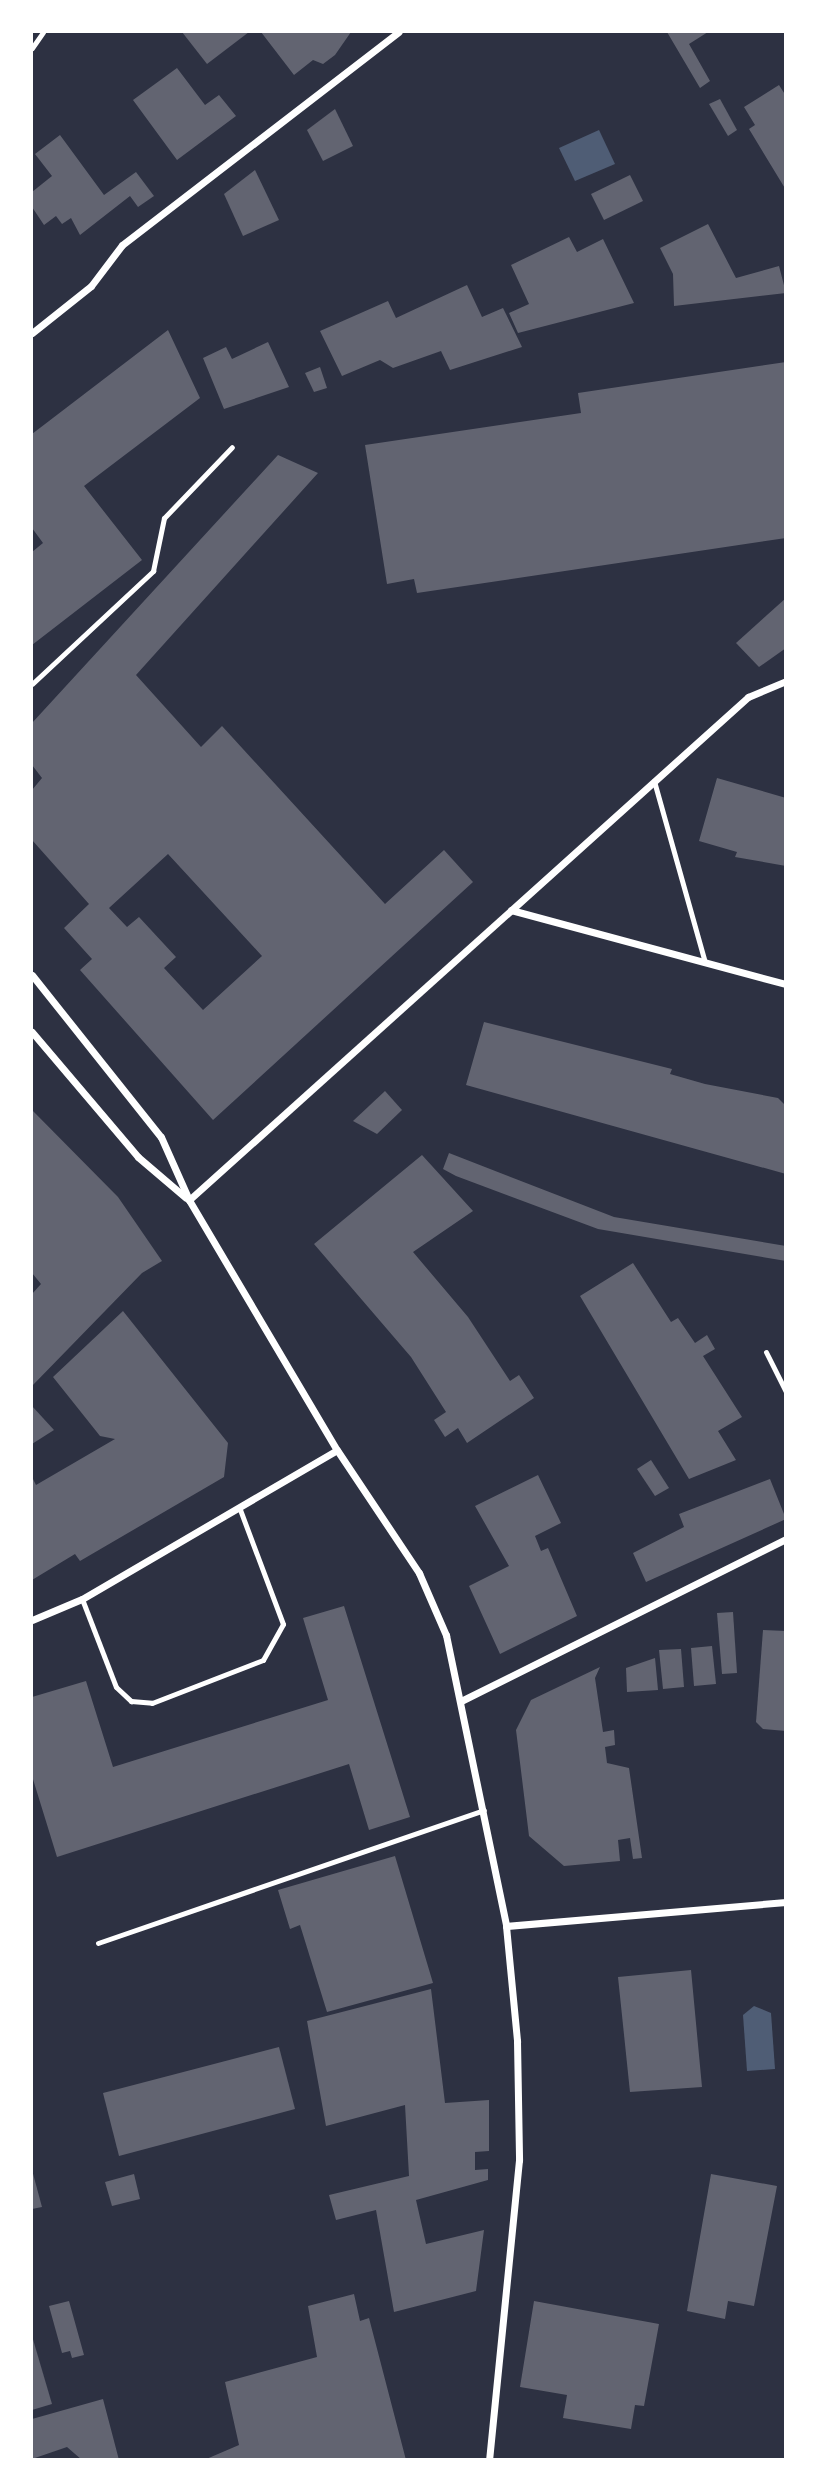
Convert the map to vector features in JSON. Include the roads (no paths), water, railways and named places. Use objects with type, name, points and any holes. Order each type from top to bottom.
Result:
[{"type":"street","points":[[32,333],[91,286],[122,245],[399,32]]},
{"type":"street","points":[[189,1200],[748,697],[786,681]]},
{"type":"street","points":[[511,910],[786,984]]},
{"type":"street","points":[[33,980],[160,1137],[189,1200],[337,1450],[419,1573],[463,1700],[506,1926],[517,2041],[519,2160],[489,2459]]},
{"type":"street","points":[[32,1032],[138,1157],[189,1200]]},
{"type":"street","points":[[32,1620],[82,1599],[337,1450]]},
{"type":"street","points":[[463,1700],[786,1539]]},
{"type":"street","points":[[506,1926],[786,1902]]},
{"type":"lane","points":[[32,48],[43,32]]},
{"type":"lane","points":[[32,684],[152,571],[164,518],[232,447]]},
{"type":"lane","points":[[654,781],[705,962]]},
{"type":"lane","points":[[766,1352],[786,1392]]},
{"type":"lane","points":[[82,1599],[116,1687],[131,1701],[152,1703],[263,1660],[283,1623],[239,1507]]},
{"type":"lane","points":[[98,1943],[484,1810]]},
{"type":"water","points":[[599,130],[615,164],[575,181],[559,148]]},
{"type":"water","points":[[754,2006],[771,2013],[775,2069],[747,2071],[743,2015]]}]
